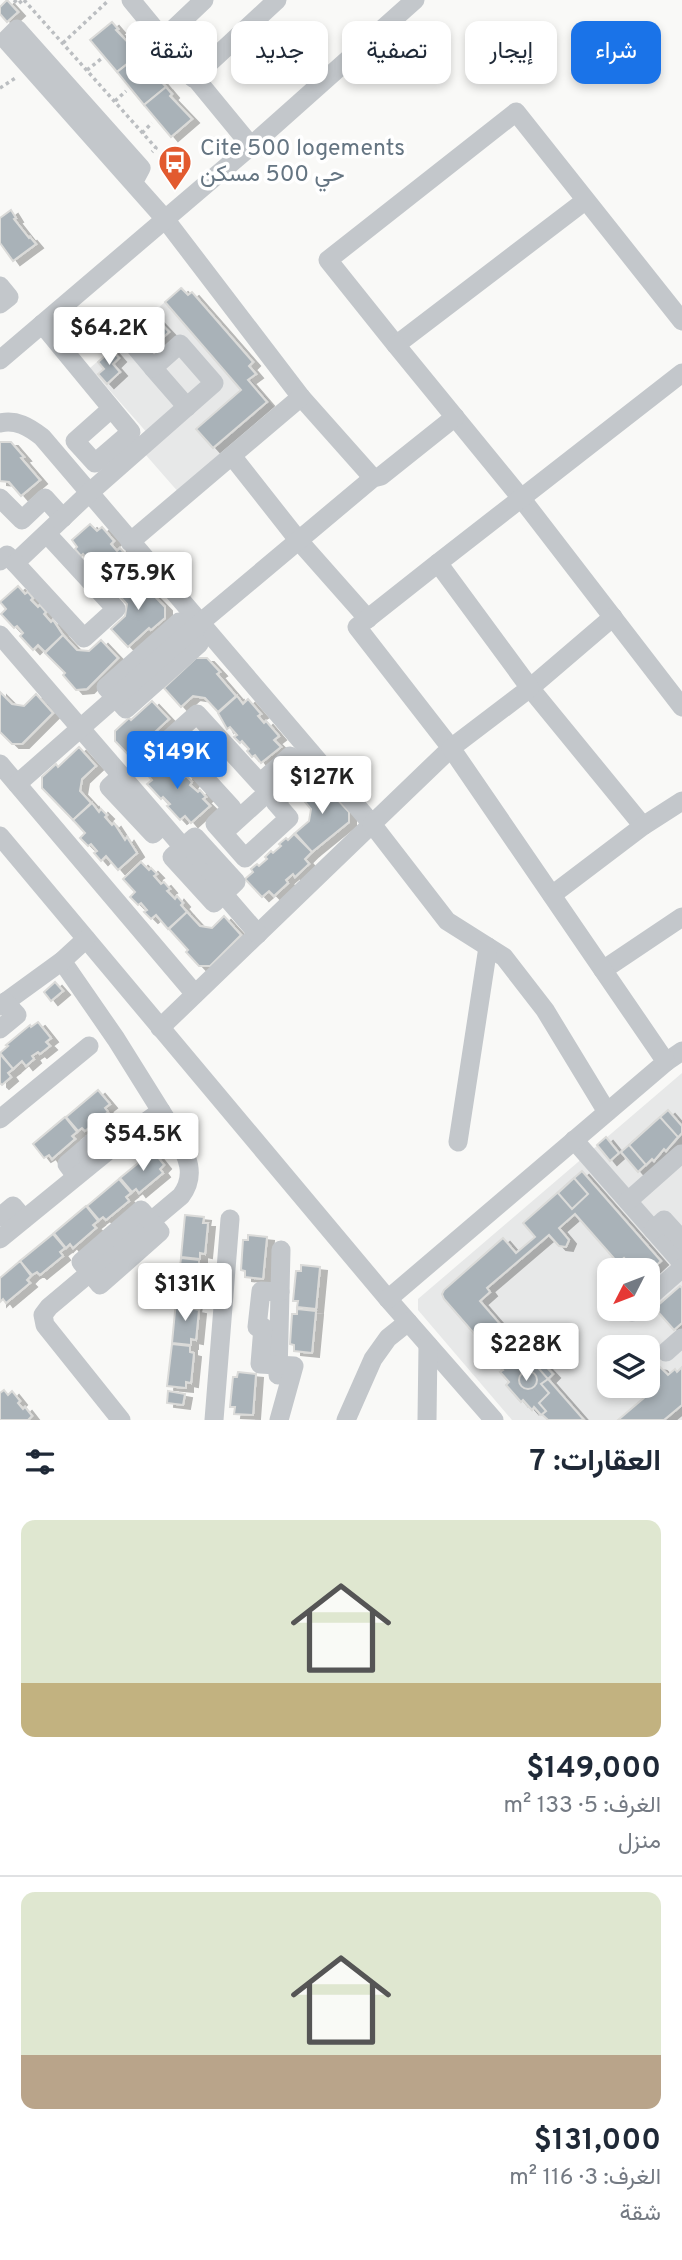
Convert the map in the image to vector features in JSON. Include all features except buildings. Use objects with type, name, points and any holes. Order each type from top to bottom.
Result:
[{"type":"street","points":[[131,0],[148,21]]},
{"type":"street","points":[[182,21],[204,0]]},
{"type":"street","points":[[217,56],[277,0]]},
{"type":"street","points":[[0,360],[251,146],[415,0]]},
{"type":"street","points":[[133,183],[141,169],[17,29],[6,40],[133,183],[165,219],[301,397],[373,478]]},
{"type":"street","points":[[198,84],[251,146]]},
{"type":"street","points":[[682,321],[516,112],[328,260],[521,498],[682,707]]},
{"type":"street","points":[[396,345],[586,200]]},
{"type":"street","points":[[0,286],[9,297],[0,304]]},
{"type":"street","points":[[42,324],[111,409]]},
{"type":"street","points":[[132,343],[187,407]]},
{"type":"street","points":[[47,534],[116,608],[84,638],[7,562],[47,534],[89,493],[214,383],[180,344],[153,368]]},
{"type":"street","points":[[388,1299],[674,1056],[603,970],[451,748],[357,627],[682,373]]},
{"type":"street","points":[[130,542],[301,397]]},
{"type":"street","points":[[195,628],[373,478],[381,476],[455,417]]},
{"type":"street","points":[[0,423],[9,421],[34,431],[130,542],[195,628],[305,759],[372,824],[447,921],[504,957],[545,1010],[607,1112]]},
{"type":"street","points":[[232,456],[299,541],[368,619]]},
{"type":"street","points":[[0,498],[22,520],[45,498],[63,518]]},
{"type":"street","points":[[438,563],[530,688],[643,826]]},
{"type":"street","points":[[160,1028],[451,748],[530,688],[613,617]]},
{"type":"street","points":[[179,622],[195,628],[199,644],[126,709],[106,687],[179,622]]},
{"type":"street","points":[[0,635],[121,776],[109,787],[153,834],[163,825],[183,848]]},
{"type":"street","points":[[0,654],[28,684],[36,676]]},
{"type":"street","points":[[17,784],[116,698]]},
{"type":"street","points":[[197,714],[260,783],[290,756],[305,759],[306,774],[275,802],[289,818],[245,858],[215,824],[232,808],[169,739],[197,714]]},
{"type":"street","points":[[223,833],[305,759]]},
{"type":"street","points":[[0,764],[195,994]]},
{"type":"street","points":[[552,895],[643,826],[682,801]]},
{"type":"street","points":[[0,836],[388,1299],[494,1420]]},
{"type":"street","points":[[195,836],[236,883],[223,894],[214,903],[172,857],[195,836]]},
{"type":"street","points":[[223,894],[258,934]]},
{"type":"street","points":[[603,970],[682,917]]},
{"type":"street","points":[[0,1029],[17,1015],[3,1004],[62,961],[86,939]]},
{"type":"street","points":[[458,1142],[488,947]]},
{"type":"street","points":[[62,961],[116,1039],[183,1148],[190,1177],[188,1187],[151,1221]]},
{"type":"street","points":[[0,1119],[89,1046]]},
{"type":"street","points":[[0,1239],[76,1176],[67,1164],[114,1124],[125,1137],[161,1111]]},
{"type":"street","points":[[574,1140],[682,1265],[660,1286]]},
{"type":"street","points":[[628,1201],[681,1154]]},
{"type":"street","points":[[0,1217],[13,1206],[24,1219]]},
{"type":"street","points":[[141,1210],[151,1221],[160,1232],[100,1285],[81,1262],[141,1210]]},
{"type":"street","points":[[214,1420],[230,1219]]},
{"type":"street","points":[[653,1230],[664,1220],[682,1240]]},
{"type":"street","points":[[278,1420],[294,1366],[260,1364],[263,1327],[257,1327],[261,1291],[280,1292],[281,1250]]},
{"type":"street","points":[[90,1272],[49,1307],[43,1319],[121,1420]]},
{"type":"street","points":[[345,1420],[373,1359],[388,1338],[408,1322]]},
{"type":"street","points":[[666,1352],[682,1338]]},
{"type":"street","points":[[427,1420],[428,1345]]},
{"type":"path","points":[[14,0],[18,4],[24,0],[156,148],[145,159]]},
{"type":"path","points":[[63,43],[109,0]]},
{"type":"path","points":[[87,70],[101,59]]},
{"type":"path","points":[[114,101],[126,91]]},
{"type":"path","points":[[142,132],[152,123]]},
{"type":"shaded area","points":[[182,287],[188,294],[191,292],[254,362],[250,366],[257,374],[251,380],[277,410],[180,494],[138,446],[149,435],[90,368]]},
{"type":"shaded area","points":[[682,1073],[682,1420],[512,1420],[418,1310],[418,1299]]},
{"type":"place","name":"Cite 500 logements حي 500 مسكن","points":[[175,192]]}]
